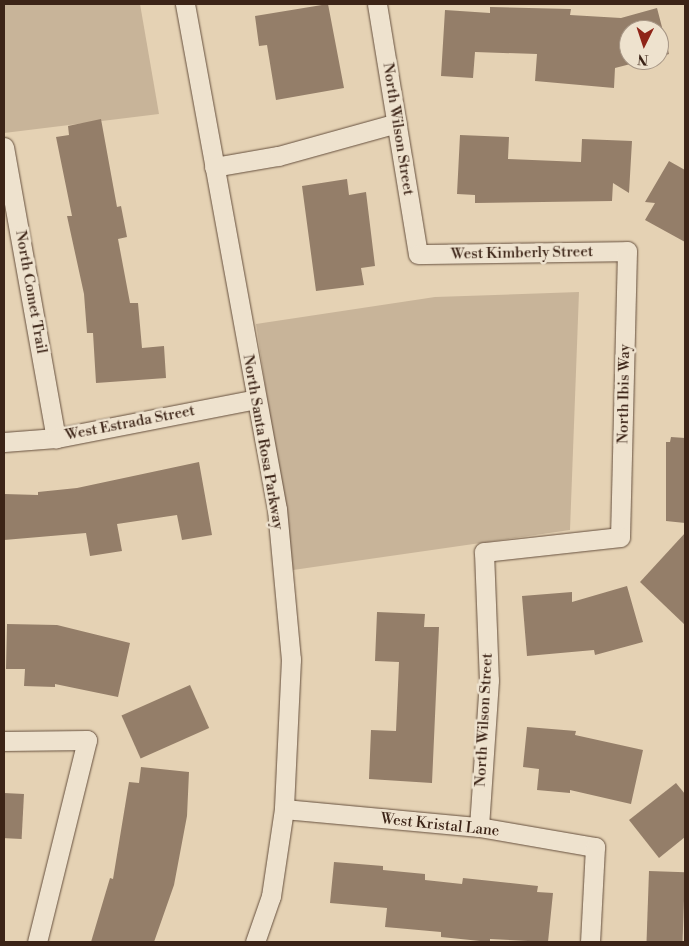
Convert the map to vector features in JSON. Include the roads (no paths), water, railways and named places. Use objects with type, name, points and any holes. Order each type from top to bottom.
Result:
[{"type":"street","name":"North Santa Rosa Parkway","points":[[185,4],[277,509],[291,660],[284,809],[271,896],[255,942]]},
{"type":"street","name":"North Wilson Street","points":[[377,4],[418,254]]},
{"type":"street","points":[[214,166],[278,156],[397,123]]},
{"type":"street","name":"North Comet Trail","points":[[5,147],[56,438]]},
{"type":"street","name":"West Kimberly Street","points":[[418,254],[627,251]]},
{"type":"street","name":"North Ibis Way","points":[[484,552],[620,537],[627,251]]},
{"type":"street","name":"West Estrada Street","points":[[4,442],[56,438],[256,398]]},
{"type":"street","name":"North Wilson Street","points":[[478,827],[489,680],[484,552]]},
{"type":"street","points":[[4,742],[87,740],[36,942]]},
{"type":"street","name":"West Kristal Lane","points":[[284,809],[478,827],[595,848],[590,942]]}]
